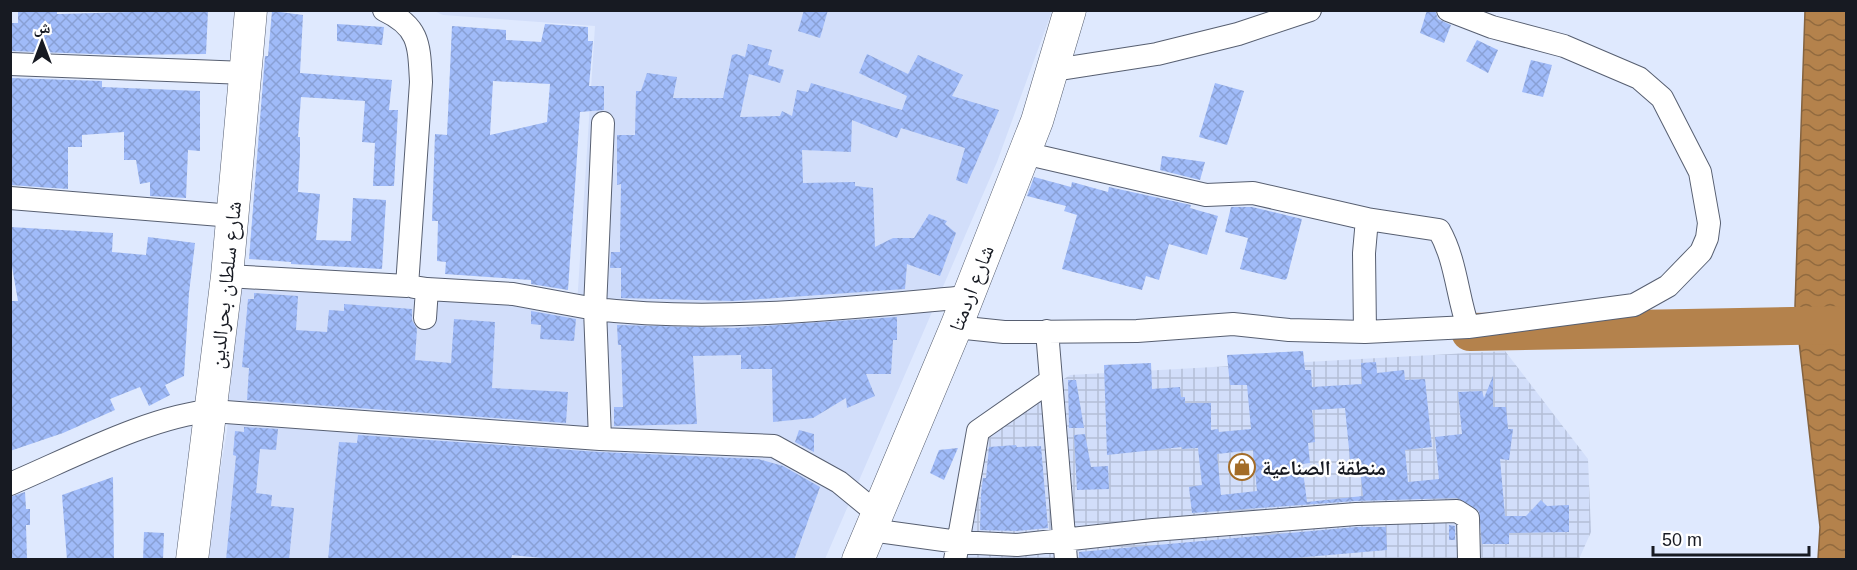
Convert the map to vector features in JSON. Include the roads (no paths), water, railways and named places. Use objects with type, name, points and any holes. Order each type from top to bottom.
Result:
[{"type":"main road","name":"شارع سلطان بحرالدين","points":[[192,560],[227,276],[251,10]]},
{"type":"main road","name":"شارع اردمتا","points":[[858,560],[956,327],[1024,153],[1054,70],[1068,11]]},
{"type":"street","points":[[384,10],[402,19],[414,30],[420,56],[417,288],[425,318]]},
{"type":"street","points":[[1054,70],[1157,54],[1238,34],[1310,10]]},
{"type":"street","points":[[956,327],[1005,332],[1137,331],[1233,324],[1289,330],[1365,332],[1468,327],[1634,305],[1668,286],[1701,252],[1709,223],[1700,172],[1662,98],[1639,78],[1564,46],[1492,27],[1448,10]]},
{"type":"street","points":[[10,64],[246,73]]},
{"type":"street","points":[[600,439],[595,309],[603,123]]},
{"type":"street","points":[[1024,153],[1206,195],[1253,193],[1367,219],[1439,230],[1448,246],[1457,294],[1468,327]]},
{"type":"street","points":[[10,198],[233,216]]},
{"type":"street","points":[[1365,332],[1364,253],[1367,219]]},
{"type":"street","points":[[227,276],[513,294],[595,309],[642,314],[859,307],[967,297]]},
{"type":"street","points":[[1047,331],[1066,550]]},
{"type":"street","points":[[956,551],[978,431],[1050,381]]},
{"type":"street","points":[[10,484],[143,428],[182,415],[212,411],[600,439],[774,446],[830,477],[875,522],[956,551],[1017,545],[1066,550],[1153,530],[1356,514],[1457,512],[1468,518],[1468,560]]},
{"type":"water","points":[[1805,11],[1846,11],[1846,559],[1818,559],[1820,527],[1795,306]]},
{"type":"waterway","points":[[1470,332],[1846,325]]},
{"type":"place","name":"منطقة الصناعية","points":[[1242,467]]}]
